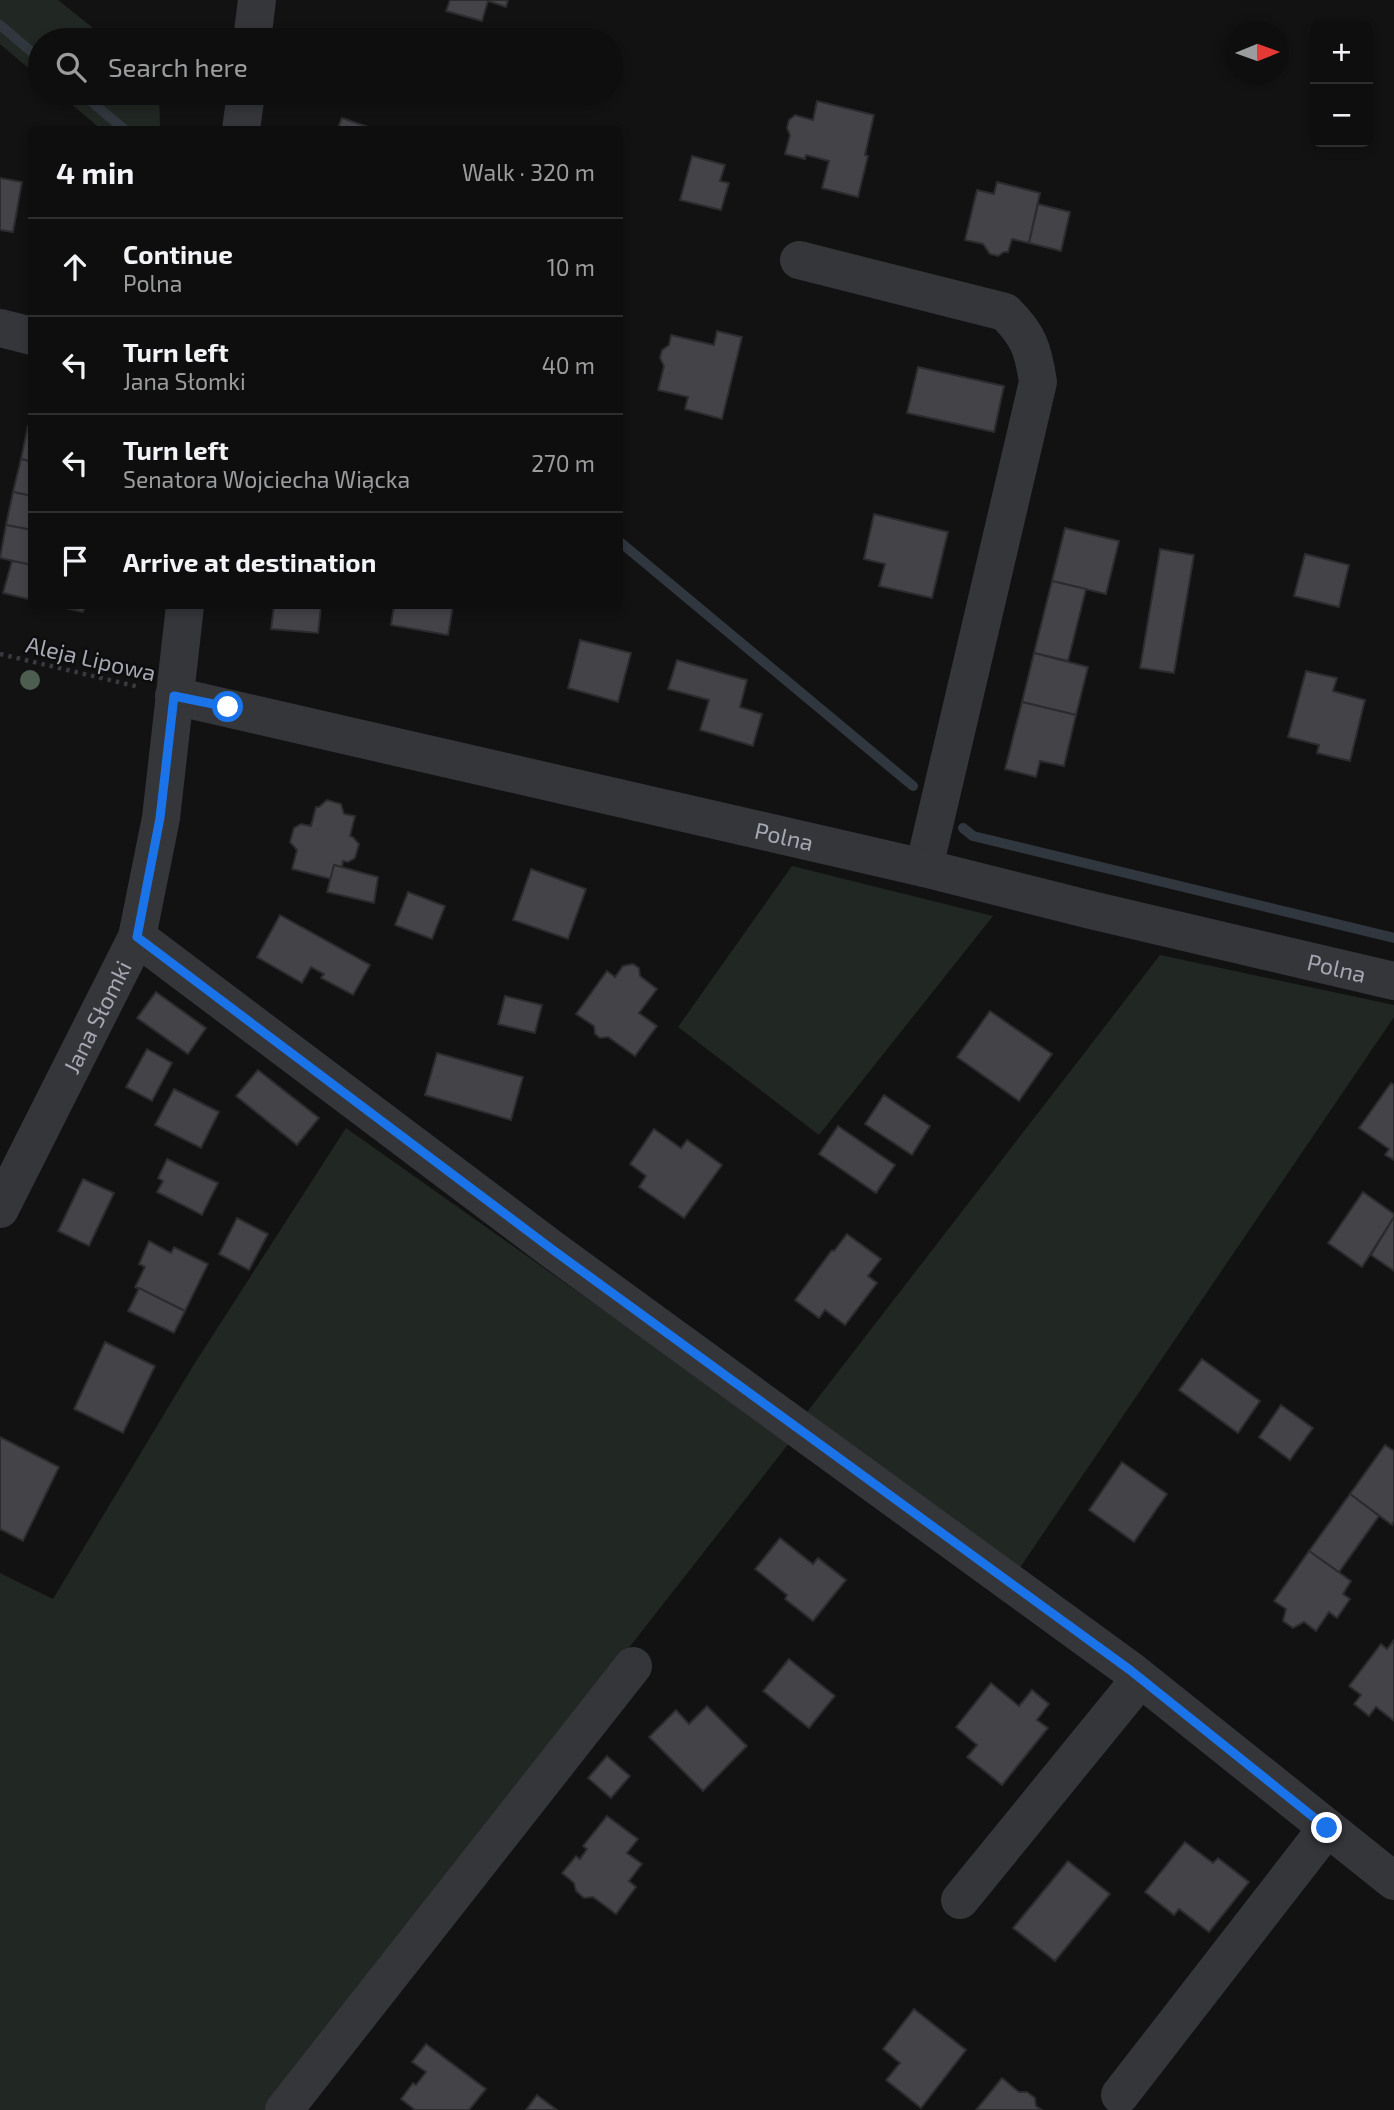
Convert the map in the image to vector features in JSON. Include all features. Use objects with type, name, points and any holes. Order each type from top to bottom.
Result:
[{"type":"street","points":[[254,28],[257,0]]},
{"type":"street","points":[[242,126],[244,105]]},
{"type":"street","points":[[799,260],[1005,312],[1024,331],[1034,358],[1038,382],[924,868]]},
{"type":"street","points":[[0,328],[28,335]]},
{"type":"street","name":"Jana Słomki","points":[[0,1209],[137,937],[160,818],[185,609]]},
{"type":"street","name":"Polna","points":[[174,696],[924,868],[1394,981]]},
{"type":"street","points":[[137,937],[553,1250],[1140,1679],[1394,1881]]},
{"type":"street","points":[[284,2110],[633,1666]]},
{"type":"street","points":[[960,1900],[1140,1679]]},
{"type":"street","points":[[1120,2095],[1327,1828]]},
{"type":"path","name":"Aleja Lipowa","points":[[0,654],[174,696]]},
{"type":"shaded area","points":[[0,0],[58,0],[93,28],[28,28],[28,68],[0,44]]},
{"type":"shaded area","points":[[72,105],[159,105],[160,126],[97,126]]},
{"type":"shaded area","points":[[792,866],[993,916],[819,1135],[678,1027]]},
{"type":"shaded area","points":[[1160,955],[1394,1005],[1394,1017],[1017,1572],[804,1416]]},
{"type":"shaded area","points":[[346,1128],[790,1442],[267,2110],[0,2110],[0,1573],[53,1599],[193,1366]]},
{"type":"building","points":[[450,0],[508,0],[506,7],[488,1],[482,21],[446,11]]},
{"type":"building","points":[[817,101],[874,115],[858,197],[822,188],[829,161],[806,155],[805,159],[785,154],[790,135],[787,128],[789,120],[795,115],[813,120]]},
{"type":"building","points":[[342,118],[365,126],[339,126]]},
{"type":"building","points":[[692,156],[725,165],[720,181],[729,183],[721,210],[680,200]]},
{"type":"building","points":[[0,178],[22,182],[13,232],[0,230]]},
{"type":"building","points":[[997,182],[1040,193],[1029,243],[1012,239],[1008,252],[998,256],[990,254],[983,244],[965,240],[977,190],[994,194]]},
{"type":"building","points":[[1038,204],[1070,212],[1061,251],[1029,243]]},
{"type":"building","points":[[717,331],[742,337],[722,419],[685,409],[688,397],[658,390],[664,366],[660,358],[662,350],[669,345],[671,335],[714,345]]},
{"type":"building","points":[[918,367],[1004,386],[994,432],[907,413]]},
{"type":"building","points":[[28,426],[28,461],[21,459]]},
{"type":"building","points":[[21,459],[28,461],[28,495],[13,492]]},
{"type":"building","points":[[13,492],[28,495],[28,529],[6,525]]},
{"type":"building","points":[[874,514],[948,532],[932,598],[879,586],[885,564],[864,559]]},
{"type":"building","points":[[6,525],[28,529],[28,564],[0,558]]},
{"type":"building","points":[[1065,528],[1119,541],[1106,594],[1052,581]]},
{"type":"building","points":[[1160,549],[1194,555],[1174,673],[1140,668]]},
{"type":"building","points":[[1305,554],[1349,565],[1339,607],[1294,596]]},
{"type":"building","points":[[12,561],[28,564],[28,599],[3,593]]},
{"type":"building","points":[[1052,581],[1086,589],[1068,661],[1034,653]]},
{"type":"building","points":[[274,609],[321,609],[318,633],[271,629]]},
{"type":"building","points":[[394,609],[452,609],[448,635],[391,625]]},
{"type":"building","points":[[580,640],[631,653],[618,702],[568,688]]},
{"type":"building","points":[[1034,653],[1088,667],[1076,715],[1022,702]]},
{"type":"building","points":[[677,660],[747,680],[740,707],[762,714],[753,746],[700,730],[709,700],[668,689]]},
{"type":"building","points":[[1306,671],[1337,678],[1333,691],[1365,700],[1350,761],[1317,753],[1319,745],[1288,737]]},
{"type":"building","points":[[1022,702],[1076,715],[1064,766],[1040,761],[1036,777],[1005,769]]},
{"type":"building","points":[[327,800],[341,804],[344,814],[355,816],[350,836],[359,844],[355,858],[348,862],[343,861],[342,867],[334,865],[331,879],[292,869],[297,850],[290,842],[294,828],[301,824],[311,826],[316,807]]},
{"type":"building","points":[[334,865],[378,877],[374,903],[327,892]]},
{"type":"building","points":[[531,869],[586,889],[568,939],[513,920]]},
{"type":"building","points":[[408,892],[445,906],[432,939],[395,925]]},
{"type":"building","points":[[280,915],[370,965],[353,995],[321,978],[324,974],[311,967],[302,983],[257,957]]},
{"type":"building","points":[[633,964],[639,968],[640,976],[657,989],[639,1013],[657,1026],[635,1056],[608,1037],[600,1038],[595,1034],[594,1026],[576,1014],[607,971],[615,977],[623,966]]},
{"type":"building","points":[[156,992],[206,1028],[188,1054],[137,1018]]},
{"type":"building","points":[[505,996],[542,1005],[535,1033],[498,1024]]},
{"type":"building","points":[[990,1011],[1052,1054],[1019,1101],[957,1057]]},
{"type":"building","points":[[147,1049],[172,1063],[152,1101],[126,1087]]},
{"type":"building","points":[[437,1053],[523,1077],[511,1120],[425,1095]]},
{"type":"building","points":[[258,1070],[319,1118],[297,1145],[236,1096]]},
{"type":"building","points":[[1391,1083],[1394,1085],[1394,1160],[1385,1155],[1389,1149],[1359,1128]]},
{"type":"building","points":[[174,1089],[219,1112],[201,1148],[155,1125]]},
{"type":"building","points":[[884,1095],[930,1126],[912,1155],[865,1124]]},
{"type":"building","points":[[838,1126],[895,1165],[876,1193],[819,1154]]},
{"type":"building","points":[[654,1129],[681,1148],[687,1140],[722,1165],[684,1218],[639,1187],[646,1176],[630,1164]]},
{"type":"building","points":[[167,1159],[218,1183],[202,1215],[157,1192],[163,1181],[158,1178]]},
{"type":"building","points":[[83,1179],[114,1193],[89,1246],[58,1231]]},
{"type":"building","points":[[1363,1192],[1394,1214],[1394,1217],[1362,1267],[1328,1243]]},
{"type":"building","points":[[1394,1217],[1394,1271],[1371,1255]]},
{"type":"building","points":[[237,1218],[268,1234],[249,1270],[219,1254]]},
{"type":"building","points":[[847,1234],[881,1259],[868,1276],[877,1283],[845,1325],[825,1310],[819,1318],[795,1300]]},
{"type":"building","points":[[149,1241],[171,1253],[174,1247],[208,1264],[185,1311],[135,1287],[145,1267],[139,1264]]},
{"type":"building","points":[[139,1288],[185,1311],[174,1333],[128,1311]]},
{"type":"building","points":[[105,1342],[155,1366],[123,1433],[74,1409]]},
{"type":"building","points":[[1202,1359],[1260,1401],[1238,1433],[1179,1390]]},
{"type":"building","points":[[1281,1405],[1313,1428],[1290,1460],[1259,1437]]},
{"type":"building","points":[[0,1437],[59,1467],[23,1541],[0,1529]]},
{"type":"building","points":[[1385,1445],[1394,1451],[1392,1525],[1350,1494]]},
{"type":"building","points":[[1122,1462],[1167,1494],[1134,1542],[1089,1510]]},
{"type":"building","points":[[1350,1494],[1379,1516],[1339,1572],[1309,1551]]},
{"type":"building","points":[[780,1538],[813,1564],[818,1558],[846,1580],[813,1621],[785,1599],[787,1595],[755,1569]]},
{"type":"building","points":[[1309,1551],[1351,1581],[1343,1594],[1350,1599],[1337,1618],[1329,1612],[1316,1631],[1304,1622],[1293,1628],[1283,1621],[1286,1609],[1274,1601]]},
{"type":"building","points":[[1394,1640],[1394,1721],[1376,1707],[1369,1716],[1354,1704],[1361,1695],[1349,1686],[1381,1644],[1387,1649]]},
{"type":"building","points":[[789,1659],[835,1696],[809,1728],[763,1691]]},
{"type":"building","points":[[991,1683],[1019,1706],[1032,1690],[1049,1704],[1037,1720],[1048,1728],[1002,1785],[967,1757],[977,1745],[956,1727]]},
{"type":"building","points":[[707,1706],[747,1746],[703,1791],[649,1737],[676,1710],[689,1724]]},
{"type":"building","points":[[607,1756],[630,1776],[611,1798],[588,1778]]},
{"type":"building","points":[[607,1816],[638,1839],[627,1853],[642,1864],[629,1881],[636,1887],[616,1914],[593,1897],[584,1898],[576,1891],[574,1883],[562,1873],[576,1856],[580,1859],[587,1849],[583,1846]]},
{"type":"building","points":[[1185,1842],[1213,1863],[1218,1858],[1249,1882],[1209,1932],[1179,1909],[1174,1915],[1145,1892]]},
{"type":"building","points":[[1068,1861],[1110,1894],[1055,1961],[1013,1928]]},
{"type":"building","points":[[914,2009],[966,2050],[921,2108],[886,2080],[900,2063],[883,2049]]},
{"type":"building","points":[[426,2044],[486,2089],[469,2110],[415,2110],[401,2099],[426,2072],[412,2062]]},
{"type":"building","points":[[1002,2078],[1019,2092],[1027,2092],[1035,2098],[1036,2106],[1042,2110],[976,2110]]},
{"type":"building","points":[[537,2095],[557,2110],[526,2110]]},
{"type":"waterway","points":[[0,25],[28,49]]},
{"type":"waterway","points":[[95,105],[120,126]]},
{"type":"waterway","points":[[623,544],[913,786]]},
{"type":"waterway","points":[[963,828],[973,836],[1394,938]]},
{"type":"route","points":[[228,707],[174,696],[160,818],[137,937],[553,1250],[1130,1670],[1327,1828]]}]
